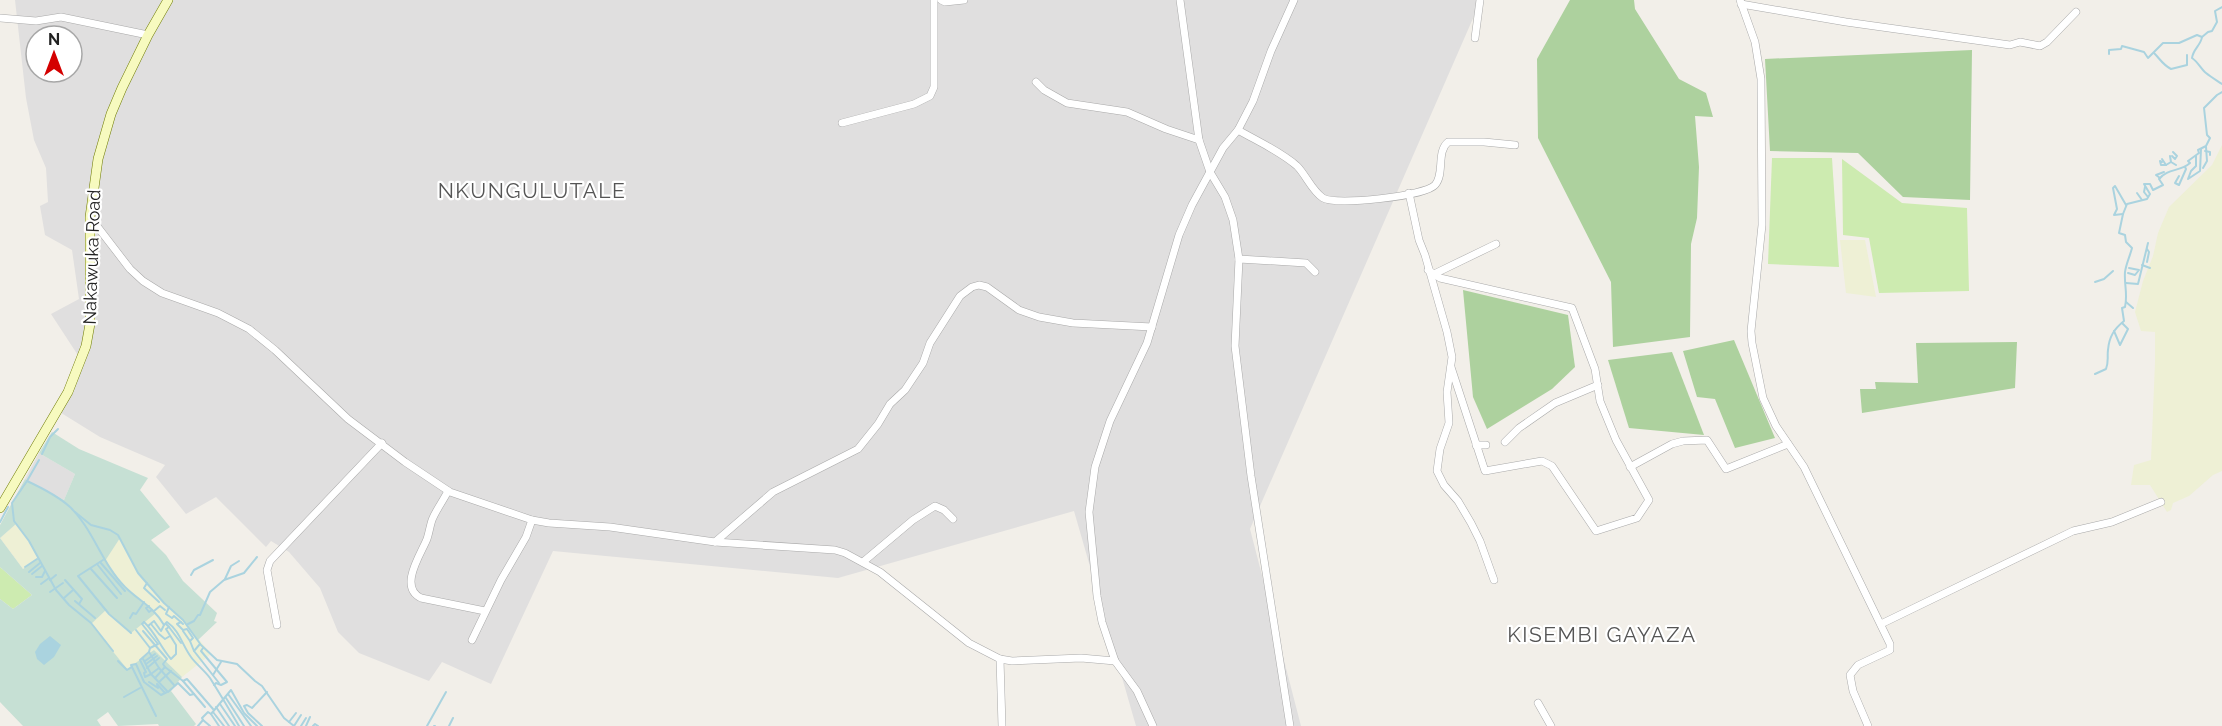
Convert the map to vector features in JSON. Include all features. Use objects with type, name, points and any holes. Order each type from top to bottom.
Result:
[{"type":"main road","name":"Nakawuka Road","points":[[0,508],[68,392],[86,346],[90,324],[90,217],[98,159],[111,114],[164,1]]},
{"type":"street","points":[[842,123],[904,107],[930,96],[934,87],[934,0]]},
{"type":"street","points":[[942,0],[945,2],[964,0]]},
{"type":"street","points":[[1180,0],[1199,140],[1210,172],[1225,197],[1233,220],[1239,259],[1235,346],[1251,476],[1290,726]]},
{"type":"street","points":[[1153,726],[1137,692],[1115,661],[1101,621],[1090,533],[1091,493],[1100,450],[1152,327],[1179,235],[1192,205],[1223,148],[1238,130],[1253,101],[1271,51],[1294,0]]},
{"type":"street","points":[[1475,38],[1480,0]]},
{"type":"street","points":[[1740,2],[1846,22],[2010,45],[2020,42],[2040,46],[2047,42],[2076,12]]},
{"type":"street","points":[[1740,2],[1759,59],[1763,108],[1762,225],[1752,313],[1752,343],[1768,413],[1804,467],[1890,644],[1890,650],[1858,665],[1850,675],[1853,692],[1868,726]]},
{"type":"street","points":[[0,18],[36,21],[60,17],[148,35]]},
{"type":"street","points":[[1036,82],[1044,90],[1067,103],[1127,112],[1199,140]]},
{"type":"street","points":[[1238,130],[1287,158],[1323,198],[1343,203],[1428,190],[1436,184],[1443,148],[1448,142],[1484,142],[1515,146]]},
{"type":"street","points":[[1409,193],[1419,240],[1431,272],[1452,357],[1447,392],[1449,423],[1440,449],[1437,471],[1444,485],[1458,501],[1471,523],[1494,580]]},
{"type":"street","points":[[90,217],[130,269],[143,281],[162,293],[218,312],[249,329],[348,418],[405,462],[448,491],[532,520],[562,525],[610,527],[715,542],[835,550],[880,572],[969,643],[1000,659],[1012,661],[1081,658],[1115,661]]},
{"type":"street","points":[[1431,272],[1496,244]]},
{"type":"street","points":[[1239,259],[1306,263],[1315,272]]},
{"type":"street","points":[[1431,272],[1440,278],[1572,308],[1595,369],[1600,400],[1616,440],[1648,500],[1637,518],[1596,531],[1552,466],[1542,461],[1485,471],[1450,367]]},
{"type":"street","points":[[715,542],[773,492],[858,449],[878,424],[890,404],[905,390],[923,363],[930,343],[960,296],[972,287],[979,285],[987,287],[1018,310],[1039,317],[1074,323],[1152,327]]},
{"type":"street","points":[[1505,442],[1519,428],[1555,403],[1598,385]]},
{"type":"street","points":[[1630,467],[1672,444],[1683,441],[1707,440],[1726,469],[1788,444]]},
{"type":"street","points":[[277,626],[267,570],[270,561],[382,443]]},
{"type":"street","points":[[1476,445],[1486,445]]},
{"type":"street","points":[[448,491],[432,520],[427,539],[412,571],[413,591],[415,596],[421,598],[485,611]]},
{"type":"street","points":[[1881,624],[2073,531],[2112,522],[2161,502]]},
{"type":"street","points":[[863,562],[913,520],[935,506],[944,510],[953,519]]},
{"type":"street","points":[[472,640],[485,611],[526,537],[532,520]]},
{"type":"street","points":[[1000,659],[1002,726]]},
{"type":"street","points":[[1538,702],[1551,726]]},
{"type":"shaded area","points":[[15,0],[1481,0],[1250,529],[1301,726],[1136,726],[1074,511],[838,578],[553,551],[491,684],[442,662],[429,681],[359,653],[338,632],[320,588],[289,552],[271,541],[266,547],[216,497],[186,514],[156,477],[165,465],[100,437],[58,411],[83,363],[51,314],[79,299],[72,250],[45,235],[40,206],[48,202],[46,168],[34,140],[24,84],[84,84],[84,24],[24,24],[24,80]]},
{"type":"shaded area","points":[[39,453],[75,474],[64,500],[25,479]]},
{"type":"green space","points":[[1570,0],[1634,0],[1635,9],[1679,79],[1706,93],[1713,117],[1695,116],[1699,167],[1697,218],[1691,244],[1690,337],[1613,347],[1611,282],[1538,138],[1537,59]]},
{"type":"green space","points":[[1972,50],[1970,200],[1903,197],[1858,153],[1770,151],[1765,59]]},
{"type":"green space","points":[[2222,145],[2222,471],[2213,475],[2189,496],[2173,503],[2171,510],[2167,512],[2150,485],[2131,485],[2134,465],[2151,460],[2155,362],[2155,332],[2141,331],[2135,312],[2158,233],[2169,207],[2212,165]]},
{"type":"green space","points":[[1772,158],[1832,158],[1839,267],[1768,264]]},
{"type":"green space","points":[[1842,159],[1902,203],[1967,208],[1969,291],[1879,293],[1869,238],[1843,235]]},
{"type":"green space","points":[[1840,240],[1865,240],[1876,297],[1846,293]]},
{"type":"green space","points":[[1463,290],[1568,315],[1575,367],[1552,389],[1487,429],[1473,397]]},
{"type":"green space","points":[[1734,340],[1775,438],[1735,448],[1715,399],[1697,397],[1683,351]]},
{"type":"green space","points":[[2017,342],[2015,388],[1862,413],[1860,389],[1876,389],[1875,382],[1918,383],[1916,343]]},
{"type":"green space","points":[[1672,352],[1704,435],[1629,428],[1608,360]]},
{"type":"green space","points":[[52,432],[79,449],[148,478],[140,490],[170,527],[151,540],[166,555],[183,581],[217,613],[214,621],[217,622],[198,640],[183,620],[164,603],[138,573],[120,538],[105,561],[125,588],[156,613],[131,633],[106,610],[91,624],[127,669],[154,650],[182,677],[171,691],[196,724],[194,726],[159,726],[158,724],[118,726],[108,712],[97,720],[101,726],[23,726],[0,702],[0,599],[13,609],[32,595],[0,567],[0,538],[0,525],[25,479],[64,500],[75,474],[39,453]],"holes":[[[16,524],[38,558],[23,569],[0,538]]]},
{"type":"green space","points":[[16,524],[38,558],[23,569],[0,538]]},
{"type":"green space","points":[[120,538],[138,574],[183,620],[211,654],[182,677],[154,650],[127,670],[91,623],[106,610],[156,613],[126,588],[104,561]]},
{"type":"green space","points":[[0,567],[32,595],[13,609],[0,599]]},
{"type":"water","points":[[50,636],[61,645],[54,657],[44,665],[37,659],[35,652],[40,644]]},
{"type":"waterway","points":[[2109,54],[2109,50],[2121,49],[2122,46],[2144,52],[2148,58],[2163,43],[2179,43],[2197,35],[2202,37],[2212,31],[2217,22],[2215,11],[2222,7]]},
{"type":"waterway","points":[[2202,37],[2192,58],[2206,73],[2222,84]]},
{"type":"waterway","points":[[2154,53],[2171,69],[2187,65],[2187,55]]},
{"type":"waterway","points":[[2095,374],[2106,369],[2111,337],[2124,321],[2122,308],[2125,307],[2126,302],[2125,272],[2132,248],[2126,242],[2125,235],[2119,233],[2127,204],[2147,199],[2150,194],[2144,184],[2150,184],[2153,190],[2163,185],[2159,179],[2170,171],[2186,166],[2190,163],[2188,161],[2199,153],[2198,150],[2206,146],[2210,138],[2207,135],[2204,108],[2222,92]]},
{"type":"waterway","points":[[2203,168],[2207,161],[2206,147]]},
{"type":"waterway","points":[[2196,156],[2196,166],[2188,179],[2200,171],[2201,149]]},
{"type":"waterway","points":[[2205,151],[2210,152],[2210,155]]},
{"type":"waterway","points":[[2172,156],[2175,159],[2177,156],[2173,152]]},
{"type":"waterway","points":[[2170,156],[2171,162],[2176,165]]},
{"type":"waterway","points":[[2162,159],[2166,165],[2171,162]]},
{"type":"waterway","points":[[2162,162],[2160,161],[2161,165],[2166,165]]},
{"type":"waterway","points":[[2179,176],[2175,183],[2179,185],[2185,167]]},
{"type":"waterway","points":[[2160,178],[2156,175],[2164,172]]},
{"type":"waterway","points":[[2123,214],[2114,215],[2117,209],[2113,188],[2115,186],[2126,205]]},
{"type":"waterway","points":[[2145,187],[2144,192],[2148,197]]},
{"type":"waterway","points":[[2137,193],[2142,200]]},
{"type":"waterway","points":[[2126,283],[2138,284],[2148,243]]},
{"type":"waterway","points":[[2147,249],[2149,252],[2147,262]]},
{"type":"waterway","points":[[2142,265],[2150,268]]},
{"type":"waterway","points":[[2128,273],[2135,275],[2139,270],[2129,268]]},
{"type":"waterway","points":[[2095,282],[2104,279],[2113,271]]},
{"type":"waterway","points":[[2126,302],[2133,308]]},
{"type":"waterway","points":[[2114,331],[2120,345],[2128,329],[2122,323]]},
{"type":"waterway","points":[[42,454],[50,437],[58,429]]},
{"type":"waterway","points":[[39,460],[27,481],[60,499],[78,516],[117,578],[146,604],[164,625],[167,622],[175,630],[191,657],[210,678],[239,726]]},
{"type":"waterway","points":[[27,481],[12,503],[14,521],[29,541],[56,590],[69,605],[91,623],[113,651]]},
{"type":"waterway","points":[[0,522],[8,507]]},
{"type":"waterway","points":[[75,512],[91,525],[110,530],[118,535],[138,573],[217,660],[237,664],[262,686],[284,718],[294,726],[301,715]]},
{"type":"waterway","points":[[188,624],[200,615],[210,592],[224,580],[244,573],[257,557]]},
{"type":"waterway","points":[[25,567],[37,559]]},
{"type":"waterway","points":[[103,560],[78,576],[109,614],[131,633]]},
{"type":"waterway","points":[[191,575],[194,570],[213,560]]},
{"type":"waterway","points":[[225,579],[231,566],[239,561]]},
{"type":"waterway","points":[[100,562],[125,591]]},
{"type":"waterway","points":[[29,572],[40,563]]},
{"type":"waterway","points":[[97,564],[121,594]]},
{"type":"waterway","points":[[32,574],[42,566]]},
{"type":"waterway","points":[[91,569],[117,598]]},
{"type":"waterway","points":[[36,577],[42,577],[45,571]]},
{"type":"waterway","points":[[50,580],[56,575]]},
{"type":"waterway","points":[[41,584],[49,578]]},
{"type":"waterway","points":[[65,580],[82,599],[79,604]]},
{"type":"waterway","points":[[50,592],[63,583]]},
{"type":"waterway","points":[[147,583],[144,588],[159,602]]},
{"type":"waterway","points":[[64,598],[73,590]]},
{"type":"waterway","points":[[75,601],[95,618]]},
{"type":"waterway","points":[[130,618],[133,613],[136,614],[144,602]]},
{"type":"waterway","points":[[149,606],[146,608],[149,612],[152,610]]},
{"type":"waterway","points":[[154,611],[160,606],[165,610]]},
{"type":"waterway","points":[[169,607],[166,614],[172,618],[174,616],[183,624]]},
{"type":"waterway","points":[[148,626],[154,621],[161,631],[164,625]]},
{"type":"waterway","points":[[144,622],[171,659],[176,654],[176,645],[166,629],[169,627],[166,624]]},
{"type":"waterway","points":[[136,630],[150,648],[158,644],[142,624],[144,622]]},
{"type":"waterway","points":[[181,622],[177,624],[183,630],[187,629],[193,638],[190,641],[194,651]]},
{"type":"waterway","points":[[151,624],[165,639],[170,636]]},
{"type":"waterway","points":[[169,627],[181,643]]},
{"type":"waterway","points":[[143,631],[167,659],[163,664],[165,667],[183,681],[205,707]]},
{"type":"waterway","points":[[183,631],[190,641]]},
{"type":"waterway","points":[[200,644],[194,651],[219,683]]},
{"type":"waterway","points":[[143,659],[151,674],[159,668],[149,652],[150,648]]},
{"type":"waterway","points":[[203,648],[201,651],[227,682],[214,685]]},
{"type":"waterway","points":[[149,652],[140,660],[146,672],[145,677],[151,674],[168,692],[178,683],[190,695],[194,694]]},
{"type":"waterway","points":[[145,661],[155,654]]},
{"type":"waterway","points":[[146,664],[157,656]]},
{"type":"waterway","points":[[147,668],[159,658]]},
{"type":"waterway","points":[[118,661],[127,670],[132,667]]},
{"type":"waterway","points":[[213,675],[221,662]]},
{"type":"waterway","points":[[136,664],[131,665],[156,716]]},
{"type":"waterway","points":[[136,664],[144,682],[161,695],[167,692]]},
{"type":"waterway","points":[[155,678],[165,667]]},
{"type":"waterway","points":[[159,668],[174,685]]},
{"type":"waterway","points":[[159,682],[171,671]]},
{"type":"waterway","points":[[183,681],[187,679],[213,709]]},
{"type":"waterway","points":[[149,682],[158,688],[157,684],[165,693]]},
{"type":"waterway","points":[[124,697],[140,688]]},
{"type":"waterway","points":[[198,726],[202,718],[208,712],[211,714],[231,690],[244,713],[257,726]]},
{"type":"waterway","points":[[262,726],[244,706],[252,708],[267,692]]},
{"type":"waterway","points":[[427,726],[446,692]]},
{"type":"waterway","points":[[228,694],[251,726]]},
{"type":"waterway","points":[[226,698],[244,726]]},
{"type":"waterway","points":[[220,704],[235,726]]},
{"type":"waterway","points":[[216,707],[229,726]]},
{"type":"waterway","points":[[213,712],[224,726]]},
{"type":"waterway","points":[[289,722],[296,713]]},
{"type":"waterway","points":[[211,714],[219,726]]},
{"type":"waterway","points":[[306,726],[310,717]]},
{"type":"waterway","points":[[301,726],[306,718]]},
{"type":"waterway","points":[[449,726],[453,718]]},
{"type":"waterway","points":[[203,720],[210,726]]},
{"type":"waterway","points":[[313,726],[315,724],[318,726]]},
{"type":"district","name":"NKUNGULUTALE","points":[[532,191]]},
{"type":"district","name":"KISEMBI GAYAZA","points":[[1602,635]]}]
